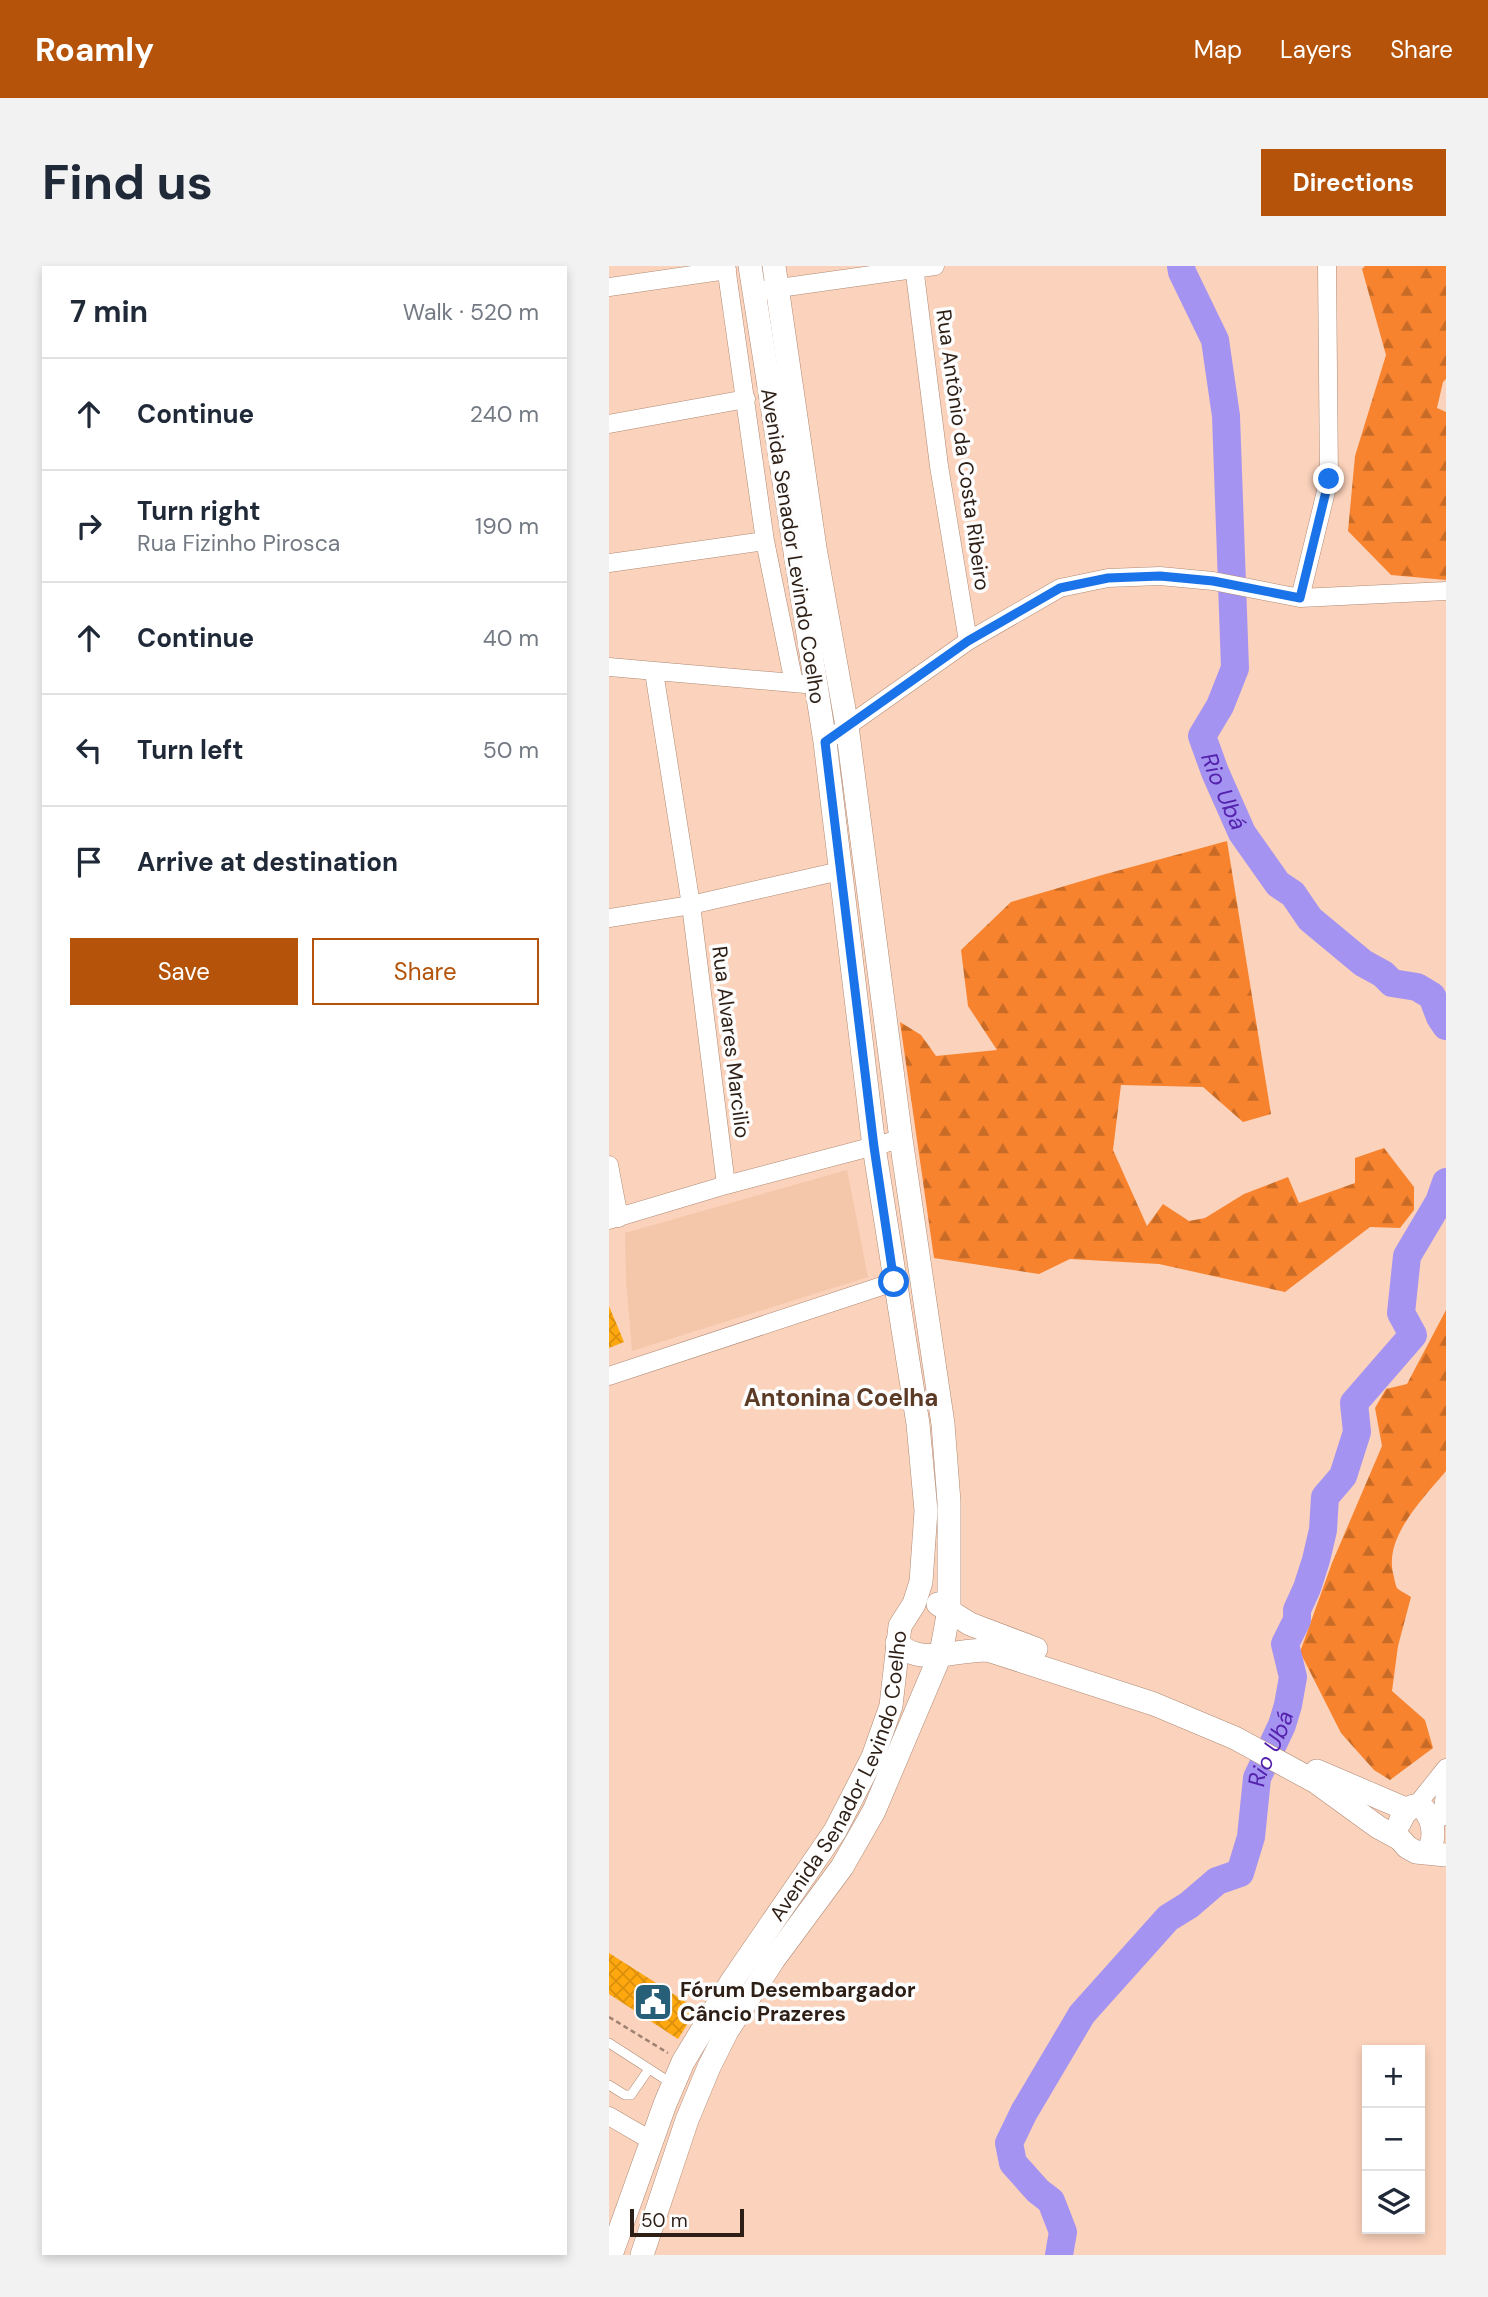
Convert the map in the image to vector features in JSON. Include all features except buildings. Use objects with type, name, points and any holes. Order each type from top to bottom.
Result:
[{"type":"street","name":"Avenida Senador Levindo Coelho","points":[[611,2255],[683,2062],[732,1981],[835,1831],[873,1758],[891,1706],[902,1620],[914,1604],[921,1582],[926,1511],[918,1424],[874,1147],[825,742],[804,684],[769,282],[750,266]]},
{"type":"street","points":[[642,2255],[687,2120],[721,2043],[774,1959],[842,1867],[874,1811],[941,1653],[949,1610],[949,1502],[943,1424],[901,1139],[847,726],[769,282],[935,266]]},
{"type":"street","points":[[1300,598],[1329,479],[1327,266]]},
{"type":"street","name":"Rua Antônio da Costa Ribeiro","points":[[915,267],[939,466],[968,641]]},
{"type":"street","points":[[609,287],[726,268],[765,541],[804,684]]},
{"type":"street","points":[[609,424],[746,399]]},
{"type":"street","points":[[609,563],[765,541]]},
{"type":"street","points":[[825,742],[968,641],[1060,588],[1108,578],[1160,576],[1213,581],[1300,598],[1446,591]]},
{"type":"street","points":[[609,667],[839,689]]},
{"type":"street","name":"Rua Alvares Marcilio","points":[[654,672],[691,905],[726,1185]]},
{"type":"street","points":[[609,918],[691,905],[840,871]]},
{"type":"street","points":[[609,1165],[614,1219],[726,1185],[901,1139]]},
{"type":"street","points":[[609,1376],[894,1282]]},
{"type":"street","points":[[914,1604],[935,1603],[987,1632],[1159,1692],[1297,1767],[1412,1808],[1430,1808],[1444,1821]]},
{"type":"street","points":[[897,1643],[905,1651],[929,1656],[988,1650],[1237,1734]]},
{"type":"street","points":[[1297,1767],[1378,1827],[1401,1839]]},
{"type":"street","points":[[1446,1768],[1401,1818],[1398,1828],[1401,1839],[1407,1847],[1416,1852],[1436,1854],[1435,1849],[1445,1833],[1446,1786]]},
{"type":"street","points":[[609,2116],[652,2141]]},
{"type":"lane","points":[[609,2043],[673,2084]]},
{"type":"lane","points":[[609,2085],[625,2095],[631,2095],[649,2069]]},
{"type":"path","points":[[609,2017],[683,2062]]},
{"type":"shaded area","points":[[847,1170],[868,1277],[632,1351],[625,1233]]},
{"type":"green space","points":[[1365,266],[1446,266],[1446,379],[1437,408],[1446,412],[1446,580],[1391,575],[1348,531],[1355,456],[1386,355],[1362,269]]},
{"type":"green space","points":[[1227,841],[1271,1114],[1243,1122],[1203,1087],[1121,1085],[1113,1150],[1147,1226],[1163,1204],[1189,1221],[1205,1218],[1244,1194],[1288,1177],[1299,1203],[1355,1183],[1355,1158],[1384,1148],[1414,1187],[1414,1210],[1400,1228],[1370,1227],[1285,1292],[1159,1264],[1070,1259],[1039,1274],[934,1258],[900,1022],[921,1035],[936,1056],[997,1050],[968,1006],[961,950],[1011,902]]},
{"type":"green space","points":[[1446,1310],[1446,1471],[1407,1520],[1394,1548],[1392,1562],[1397,1588],[1411,1597],[1398,1646],[1392,1691],[1425,1720],[1433,1748],[1390,1780],[1374,1770],[1341,1733],[1300,1652],[1332,1563],[1382,1446],[1375,1408],[1386,1389],[1407,1384]]},
{"type":"waterway","name":"Rio Ubá","points":[[1181,266],[1215,340],[1226,416],[1235,668],[1220,706],[1202,736],[1242,833],[1278,884],[1293,894],[1310,919],[1363,963],[1383,974],[1392,983],[1417,987],[1432,996],[1446,1026]]},
{"type":"waterway","name":"Rio Ubá","points":[[1059,2255],[1063,2232],[1051,2201],[1038,2191],[1013,2163],[1009,2143],[1024,2112],[1082,2014],[1168,1918],[1189,1905],[1217,1881],[1240,1873],[1251,1837],[1257,1778],[1282,1725],[1288,1705],[1293,1677],[1285,1644],[1297,1620],[1297,1610],[1316,1560],[1323,1530],[1325,1497],[1343,1476],[1357,1432],[1354,1403],[1413,1335],[1401,1313],[1407,1256],[1439,1202],[1446,1182]]},
{"type":"place","name":"Fórum Desembargador Câncio Prazeres","points":[[653,2002]]},
{"type":"district","name":"Antonina Coelha","points":[[841,1398]]},
{"type":"route","points":[[894,1282],[874,1147],[825,742],[968,641],[1060,588],[1108,578],[1160,576],[1213,581],[1300,598],[1329,479]]}]
